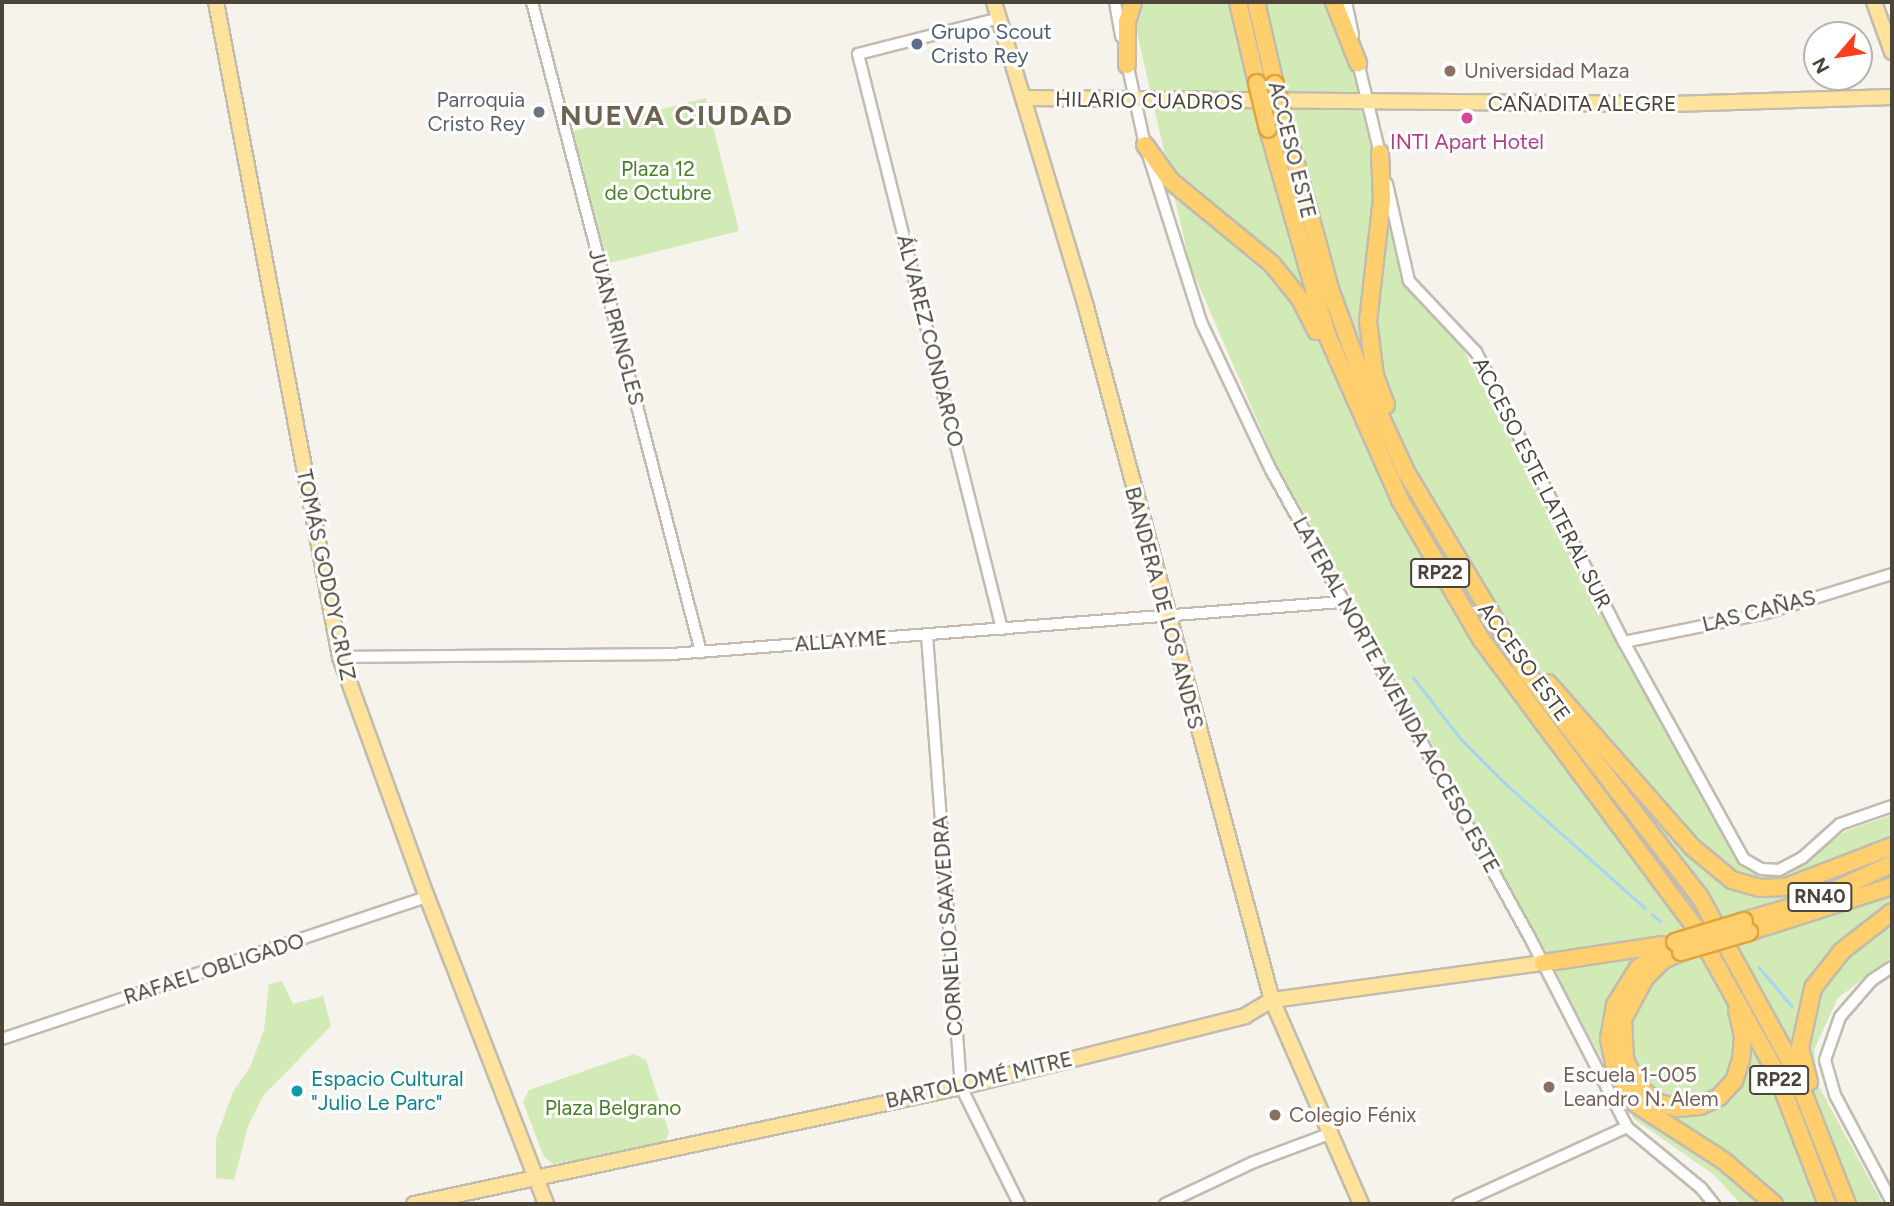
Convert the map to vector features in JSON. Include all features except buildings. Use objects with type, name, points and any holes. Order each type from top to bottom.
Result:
[{"type":"highway","points":[[1127,65],[1127,22],[1133,2]]},
{"type":"highway","name":"ACCESO ESTE","points":[[1238,2],[1268,129],[1327,335],[1389,480],[1434,564],[1507,676],[1653,864],[1717,963],[1791,1105],[1827,1204]]},
{"type":"highway","name":"ACCESO ESTE","points":[[1255,2],[1285,124],[1344,330],[1379,415],[1433,524],[1526,672],[1700,897],[1779,1039],[1829,1151],[1847,1199]]},
{"type":"highway","points":[[1334,2],[1358,63]]},
{"type":"highway","points":[[1145,145],[1171,181],[1258,249],[1300,299],[1396,506],[1434,564]]},
{"type":"highway","points":[[1380,153],[1382,199],[1369,296],[1371,351],[1381,395],[1433,524]]},
{"type":"highway","points":[[1454,558],[1533,665],[1718,872],[1744,885],[1786,887],[1892,846]]},
{"type":"highway","name":"RN40","points":[[1747,926],[1892,864]]},
{"type":"highway","name":"RN40","points":[[1678,947],[1892,886]]},
{"type":"highway","points":[[1829,1151],[1800,1048],[1805,1011],[1813,988],[1837,956],[1892,912]]},
{"type":"highway","points":[[1678,947],[1638,987],[1622,1031],[1625,1060],[1633,1078],[1650,1097],[1669,1106],[1692,1107],[1714,1101],[1729,1087],[1739,1068],[1741,1027],[1717,963]]},
{"type":"highway","points":[[1543,963],[1678,947]]},
{"type":"highway","points":[[1678,947],[1638,968],[1615,1005],[1609,1038],[1616,1074],[1636,1104],[1736,1169],[1774,1204]]},
{"type":"main road","name":"TOMÁS GODOY CRUZ","points":[[216,2],[340,657],[427,897],[546,1204]]},
{"type":"main road","name":"BANDERA DE LOS ANDES","points":[[994,2],[1026,98],[1086,307],[1166,617],[1272,1000],[1360,1204]]},
{"type":"main road","points":[[1874,2],[1892,52]]},
{"type":"main road","name":"CAÑADITA ALEGRE","points":[[1271,103],[1673,104],[1892,97]]},
{"type":"main road","name":"HILARIO CUADROS","points":[[1026,98],[1271,103]]},
{"type":"main road","name":"BARTOLOMÉ MITRE","points":[[414,1204],[534,1175],[961,1087],[1245,1017],[1272,1000],[1543,963]]},
{"type":"street","name":"JUAN PRINGLES","points":[[532,2],[701,652]]},
{"type":"street","name":"LATERAL NORTE AVENIDA ACCESO ESTE","points":[[1115,2],[1145,145],[1200,322],[1271,470],[1543,963],[1627,1127],[1701,1188],[1714,1204]]},
{"type":"street","name":"ACCESO ESTE LATERAL SUR","points":[[1346,2],[1409,281],[1476,352],[1623,642],[1744,859],[1761,869],[1791,865],[1840,824],[1892,806]]},
{"type":"street","name":"ÁLVAREZ CONDARCO","points":[[1000,18],[858,54],[1002,629]]},
{"type":"street","name":"LAS CAÑAS","points":[[1623,642],[1766,612],[1892,574]]},
{"type":"street","name":"ALLAYME","points":[[340,657],[701,652],[1342,602]]},
{"type":"street","name":"CORNELIO SAAVEDRA","points":[[927,635],[961,1087],[1019,1204]]},
{"type":"street","name":"RAFAEL OBLIGADO","points":[[2,1039],[427,897]]},
{"type":"street","points":[[1892,967],[1854,998],[1827,1044],[1826,1074],[1892,1202]]},
{"type":"street","points":[[1458,1204],[1627,1127]]},
{"type":"street","points":[[1165,1204],[1254,1162],[1329,1134]]},
{"type":"green space","points":[[1130,2],[1339,2],[1401,274],[1418,302],[1462,347],[1742,866],[1756,874],[1782,875],[1848,830],[1892,815],[1892,957],[1838,998],[1814,1050],[1818,1085],[1883,1204],[1741,1204],[1713,1174],[1634,1119],[1361,611],[1277,466],[1190,265]]},
{"type":"green space","name":"Plaza 12 de Octubre","points":[[706,98],[739,231],[606,264],[573,131]]},
{"type":"green space","points":[[282,981],[293,1004],[323,996],[331,1026],[263,1096],[248,1126],[234,1180],[216,1178],[216,1139],[233,1092],[250,1067],[264,1030],[269,984]]},
{"type":"green space","name":"Plaza Belgrano","points":[[634,1054],[646,1060],[669,1132],[664,1145],[553,1164],[544,1157],[523,1102],[529,1090]]},
{"type":"waterway","points":[[1413,677],[1461,739],[1507,785],[1645,908]]},
{"type":"waterway","points":[[1652,914],[1660,921]]},
{"type":"waterway","points":[[1759,967],[1792,1006]]},
{"type":"place","name":"Grupo Scout Cristo Rey","points":[[917,44]]},
{"type":"place","name":"Universidad Maza","points":[[1450,71]]},
{"type":"place","name":"Parroquia Cristo Rey","points":[[539,112]]},
{"type":"place","name":"INTI Apart Hotel","points":[[1467,118]]},
{"type":"place","name":"Escuela 1-005 Leandro N. Alem","points":[[1549,1087]]},
{"type":"place","name":"Espacio Cultural \"Julio Le Parc\"","points":[[297,1091]]},
{"type":"place","name":"Colegio Fénix","points":[[1275,1115]]},
{"type":"district","name":"NUEVA CIUDAD","points":[[677,115]]}]
